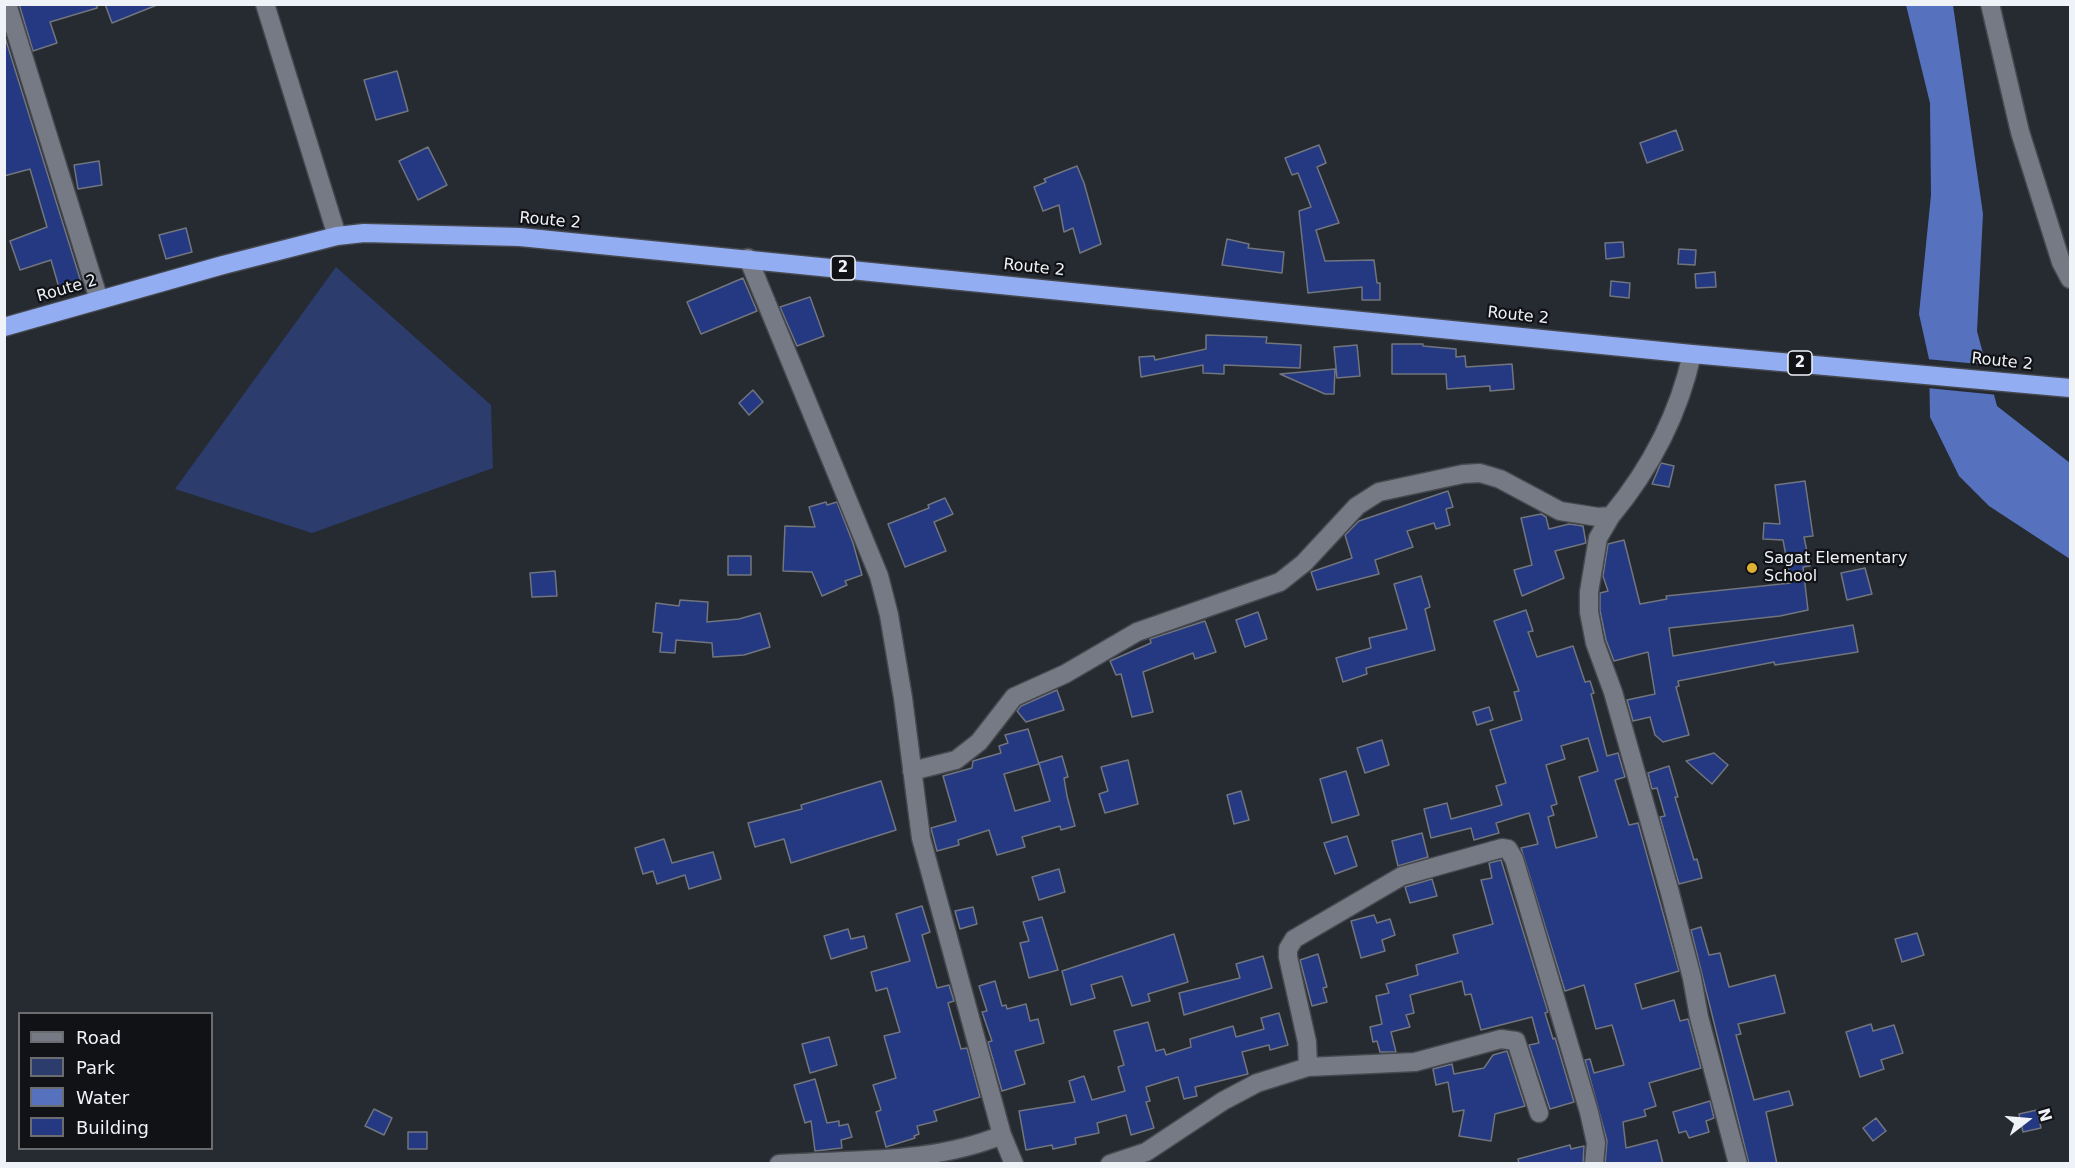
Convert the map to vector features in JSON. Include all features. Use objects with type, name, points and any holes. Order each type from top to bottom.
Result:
[{"type":"highway","name":"Route 2","points":[[4,327],[337,236],[364,233],[520,237],[1692,354],[2070,388]]},
{"type":"street","points":[[7,4],[99,300]]},
{"type":"street","points":[[265,4],[337,236]]},
{"type":"street","points":[[1990,4],[2020,132],[2061,262],[2070,279]]},
{"type":"street","points":[[748,258],[879,576],[889,615],[921,838],[1002,1135],[1014,1164]]},
{"type":"street","points":[[1692,354],[1686,380],[1647,470],[1611,516],[1598,538],[1590,582],[1589,612],[1593,633],[1670,893],[1692,978],[1698,1017],[1738,1164]]},
{"type":"street","points":[[912,771],[956,760],[979,742],[1014,697],[1065,674],[1137,632],[1280,582],[1304,563],[1357,506],[1379,492],[1463,474],[1479,473],[1500,479],[1560,511],[1598,517],[1611,516]]},
{"type":"street","points":[[1308,1067],[1307,1042],[1288,957],[1288,949],[1294,939],[1402,876],[1502,848],[1508,849],[1514,859],[1589,1112],[1596,1143],[1594,1164]]},
{"type":"street","points":[[1110,1164],[1146,1152],[1223,1101],[1257,1083],[1308,1067],[1415,1062],[1501,1039],[1512,1039],[1518,1046],[1539,1113]]},
{"type":"street","points":[[779,1164],[898,1159],[975,1146],[1002,1135]]},
{"type":"green space","points":[[336,267],[491,405],[493,468],[312,533],[175,489]]},
{"type":"water","points":[[1906,5],[1953,5],[1983,214],[1977,331],[1997,406],[2070,463],[2070,559],[1989,506],[1959,476],[1930,417],[1929,359],[1919,314],[1931,195],[1930,103]]},
{"type":"pier","points":[[1926,359],[1989,365],[1998,395],[1927,388]]},
{"type":"building","points":[[19,4],[97,4],[97,8],[50,22],[57,43],[33,51]]},
{"type":"building","points":[[105,4],[157,4],[157,5],[112,23]]},
{"type":"building","points":[[4,34],[82,285],[60,291],[51,260],[20,270],[10,241],[47,227],[30,169],[4,176]]},
{"type":"building","points":[[397,71],[408,111],[376,120],[364,80]]},
{"type":"building","points":[[1676,130],[1683,150],[1647,163],[1640,143]]},
{"type":"building","points":[[1319,145],[1326,163],[1317,167],[1339,223],[1316,230],[1325,261],[1374,260],[1377,283],[1380,283],[1380,300],[1362,300],[1362,287],[1308,293],[1299,211],[1311,207],[1298,173],[1292,175],[1285,158]]},
{"type":"building","points":[[428,147],[447,185],[418,200],[399,161]]},
{"type":"building","points":[[99,161],[102,185],[78,189],[74,165]]},
{"type":"building","points":[[1077,166],[1101,244],[1080,253],[1073,228],[1064,232],[1059,205],[1043,211],[1034,187],[1046,182],[1044,179]]},
{"type":"building","points":[[186,228],[192,252],[166,259],[159,235]]},
{"type":"building","points":[[1227,239],[1249,244],[1248,248],[1284,252],[1282,273],[1222,265]]},
{"type":"building","points":[[1623,242],[1624,257],[1606,259],[1605,243]]},
{"type":"building","points":[[1679,249],[1696,250],[1695,265],[1678,264]]},
{"type":"building","points":[[1715,272],[1716,287],[1696,288],[1695,274]]},
{"type":"building","points":[[743,278],[757,311],[701,334],[687,302]]},
{"type":"building","points":[[1611,281],[1630,283],[1629,298],[1610,296]]},
{"type":"building","points":[[810,297],[824,336],[797,346],[780,307]]},
{"type":"building","points":[[1206,335],[1267,337],[1266,343],[1301,345],[1300,368],[1224,365],[1224,374],[1203,373],[1203,365],[1141,377],[1139,357],[1154,356],[1155,360],[1206,349]]},
{"type":"building","points":[[1392,344],[1423,344],[1423,346],[1456,349],[1456,357],[1465,356],[1466,367],[1512,364],[1514,389],[1490,391],[1490,386],[1447,389],[1446,374],[1392,374]]},
{"type":"building","points":[[1357,345],[1360,376],[1337,378],[1334,347]]},
{"type":"building","points":[[1335,369],[1334,394],[1325,394],[1280,374]]},
{"type":"building","points":[[753,390],[763,402],[749,415],[739,403]]},
{"type":"building","points":[[1661,463],[1674,466],[1669,487],[1652,484]]},
{"type":"building","points":[[1805,481],[1813,536],[1804,537],[1810,566],[1803,567],[1808,610],[1780,616],[1669,628],[1673,656],[1853,625],[1858,652],[1775,665],[1774,662],[1678,681],[1679,686],[1676,687],[1689,735],[1663,742],[1655,735],[1650,717],[1633,721],[1627,700],[1655,694],[1648,652],[1614,661],[1606,640],[1600,611],[1600,593],[1608,591],[1603,576],[1608,544],[1624,540],[1640,604],[1667,599],[1666,596],[1791,583],[1783,540],[1763,539],[1764,523],[1780,524],[1775,485]]},
{"type":"building","points":[[1448,491],[1453,507],[1446,509],[1450,525],[1436,529],[1434,523],[1407,531],[1413,547],[1375,560],[1379,574],[1317,590],[1311,572],[1352,558],[1345,535],[1359,521]]},
{"type":"building","points":[[945,498],[953,514],[934,522],[946,551],[905,567],[888,524],[929,508],[928,505]]},
{"type":"building","points":[[826,502],[827,505],[837,502],[853,543],[862,575],[845,581],[847,585],[822,596],[812,572],[783,571],[785,526],[815,527],[809,507]]},
{"type":"building","points":[[1541,514],[1546,517],[1549,529],[1569,524],[1583,526],[1586,543],[1555,551],[1564,578],[1522,596],[1514,570],[1532,565],[1521,518]]},
{"type":"building","points":[[728,556],[751,556],[751,575],[728,575]]},
{"type":"building","points":[[1865,568],[1872,594],[1847,600],[1841,573]]},
{"type":"building","points":[[555,571],[557,596],[532,597],[530,573]]},
{"type":"building","points":[[1421,576],[1430,607],[1425,609],[1435,650],[1366,668],[1367,674],[1343,682],[1336,658],[1371,648],[1369,638],[1407,629],[1394,584]]},
{"type":"building","points":[[680,600],[708,602],[707,622],[739,619],[760,613],[770,647],[744,655],[713,657],[712,643],[676,640],[675,653],[660,652],[662,633],[653,632],[656,603],[679,606]]},
{"type":"building","points":[[1526,610],[1533,631],[1528,632],[1537,657],[1573,646],[1585,682],[1590,681],[1594,693],[1591,694],[1607,756],[1618,753],[1625,777],[1615,780],[1629,825],[1638,823],[1679,971],[1635,984],[1642,1009],[1674,1000],[1680,1021],[1688,1019],[1701,1068],[1649,1083],[1656,1106],[1644,1110],[1646,1116],[1623,1122],[1626,1148],[1657,1140],[1663,1164],[1605,1164],[1607,1141],[1585,1060],[1590,1059],[1594,1073],[1624,1065],[1612,1025],[1596,1029],[1584,985],[1565,991],[1521,848],[1538,844],[1529,813],[1496,823],[1499,833],[1474,840],[1471,828],[1431,838],[1424,809],[1447,803],[1451,819],[1502,805],[1496,786],[1506,783],[1490,730],[1522,720],[1514,692],[1519,691],[1494,621]],"holes":[[[1588,738],[1598,771],[1579,777],[1597,837],[1556,848],[1548,817],[1554,815],[1551,806],[1557,804],[1546,765],[1565,759],[1561,746]]]},
{"type":"building","points":[[1258,612],[1267,639],[1245,647],[1236,620]]},
{"type":"building","points":[[1205,621],[1216,652],[1195,659],[1193,653],[1143,672],[1153,712],[1132,717],[1121,674],[1116,675],[1110,661],[1151,643],[1150,639]]},
{"type":"building","points":[[1057,690],[1064,710],[1026,722],[1017,711],[1021,706]]},
{"type":"building","points":[[1489,707],[1493,720],[1477,725],[1473,712]]},
{"type":"building","points":[[1028,729],[1039,764],[1004,774],[1015,811],[1050,801],[1039,763],[1062,756],[1068,777],[1064,778],[1067,796],[1075,826],[1061,830],[1060,826],[1022,837],[1025,847],[997,855],[989,830],[958,840],[959,845],[937,851],[931,828],[956,821],[943,776],[972,768],[973,761],[1001,753],[999,746],[1008,743],[1005,735]]},
{"type":"building","points":[[1382,740],[1389,765],[1365,773],[1357,748]]},
{"type":"building","points":[[1714,753],[1728,765],[1712,784],[1686,761]]},
{"type":"building","points":[[1128,760],[1138,804],[1105,813],[1099,794],[1108,791],[1101,767]]},
{"type":"building","points":[[1669,766],[1678,797],[1675,797],[1694,860],[1697,859],[1702,878],[1679,884],[1660,817],[1665,816],[1657,788],[1652,789],[1648,773]]},
{"type":"building","points":[[1346,771],[1359,815],[1332,823],[1320,779]]},
{"type":"building","points":[[881,781],[896,830],[791,863],[784,839],[755,847],[748,823],[802,809],[801,805]]},
{"type":"building","points":[[1241,791],[1249,820],[1234,824],[1227,795]]},
{"type":"building","points":[[1422,833],[1428,857],[1398,866],[1392,841]]},
{"type":"building","points":[[1347,836],[1357,866],[1335,874],[1324,843]]},
{"type":"building","points":[[664,839],[672,863],[713,852],[721,879],[689,889],[685,875],[657,884],[653,871],[643,874],[635,848]]},
{"type":"building","points":[[1501,860],[1548,1012],[1545,1013],[1574,1102],[1550,1109],[1529,1045],[1539,1043],[1532,1017],[1481,1030],[1471,994],[1465,995],[1462,981],[1410,995],[1414,1013],[1406,1015],[1410,1027],[1391,1032],[1396,1052],[1380,1052],[1377,1041],[1373,1042],[1370,1027],[1382,1024],[1376,996],[1389,993],[1386,984],[1418,975],[1416,965],[1458,953],[1453,935],[1493,924],[1481,880],[1492,878],[1489,863]]},
{"type":"building","points":[[1059,869],[1065,892],[1039,900],[1032,877]]},
{"type":"building","points":[[1432,879],[1437,896],[1410,903],[1405,887]]},
{"type":"building","points":[[922,906],[930,932],[922,935],[937,988],[949,985],[954,1001],[948,1003],[961,1049],[967,1048],[980,1097],[934,1111],[937,1121],[917,1126],[919,1134],[914,1136],[915,1138],[886,1147],[876,1112],[881,1110],[873,1085],[896,1078],[884,1036],[900,1032],[887,988],[876,991],[871,972],[910,961],[896,914]]},
{"type":"building","points":[[973,907],[977,924],[960,929],[955,911]]},
{"type":"building","points":[[1374,915],[1377,923],[1390,919],[1395,935],[1382,940],[1385,951],[1361,958],[1351,921]]},
{"type":"building","points":[[1042,917],[1058,970],[1029,978],[1020,943],[1029,941],[1023,922]]},
{"type":"building","points":[[1701,927],[1709,955],[1720,953],[1729,987],[1775,975],[1785,1013],[1738,1024],[1741,1034],[1736,1035],[1754,1100],[1789,1091],[1793,1105],[1766,1112],[1777,1164],[1749,1164],[1691,930]]},
{"type":"building","points":[[848,929],[851,939],[864,936],[867,948],[831,959],[824,936]]},
{"type":"building","points":[[1917,933],[1924,955],[1902,962],[1895,939]]},
{"type":"building","points":[[1174,934],[1188,982],[1148,994],[1150,1001],[1132,1006],[1122,976],[1091,985],[1095,998],[1071,1005],[1062,971]]},
{"type":"building","points":[[1318,954],[1327,987],[1323,988],[1327,1002],[1312,1006],[1300,960]]},
{"type":"building","points":[[1263,956],[1272,988],[1184,1015],[1179,993],[1240,978],[1236,964]]},
{"type":"building","points":[[995,981],[1002,1006],[1006,1005],[1007,1009],[1026,1004],[1030,1021],[1038,1019],[1044,1043],[1015,1051],[1025,1084],[1002,1091],[988,1042],[992,1041],[982,1012],[987,1011],[979,986]]},
{"type":"building","points":[[1279,1013],[1288,1045],[1270,1050],[1269,1045],[1242,1052],[1248,1074],[1195,1087],[1197,1096],[1184,1099],[1178,1077],[1146,1087],[1150,1101],[1146,1102],[1154,1128],[1131,1135],[1126,1115],[1097,1123],[1099,1133],[1075,1138],[1076,1144],[1053,1149],[1052,1145],[1026,1150],[1019,1111],[1075,1102],[1069,1081],[1084,1076],[1092,1100],[1125,1091],[1118,1067],[1124,1065],[1114,1031],[1148,1022],[1156,1051],[1164,1049],[1166,1055],[1191,1047],[1190,1039],[1233,1026],[1236,1037],[1264,1029],[1261,1018]]},
{"type":"building","points":[[1871,1024],[1873,1031],[1894,1025],[1903,1053],[1881,1060],[1884,1069],[1860,1077],[1846,1032]]},
{"type":"building","points":[[829,1037],[837,1065],[810,1073],[802,1044]]},
{"type":"building","points":[[1507,1051],[1525,1106],[1495,1114],[1491,1141],[1459,1136],[1464,1110],[1453,1112],[1448,1082],[1436,1085],[1433,1069],[1452,1064],[1454,1074],[1484,1068],[1493,1055]]},
{"type":"building","points":[[815,1079],[827,1123],[839,1121],[839,1126],[848,1124],[852,1137],[841,1140],[842,1148],[815,1151],[811,1121],[805,1123],[794,1085]]},
{"type":"building","points":[[1710,1101],[1714,1118],[1706,1121],[1709,1132],[1689,1138],[1686,1131],[1679,1133],[1673,1112]]},
{"type":"building","points":[[374,1109],[392,1118],[384,1135],[365,1126]]},
{"type":"building","points":[[2037,1110],[2041,1128],[2023,1132],[2019,1114]]},
{"type":"building","points":[[1876,1118],[1886,1131],[1873,1141],[1863,1128]]},
{"type":"building","points":[[408,1132],[427,1132],[427,1149],[408,1149]]},
{"type":"building","points":[[1570,1145],[1571,1149],[1584,1146],[1583,1164],[1519,1164],[1518,1159]]},
{"type":"place","name":"Sagat Elementary School","points":[[1752,568]]}]
